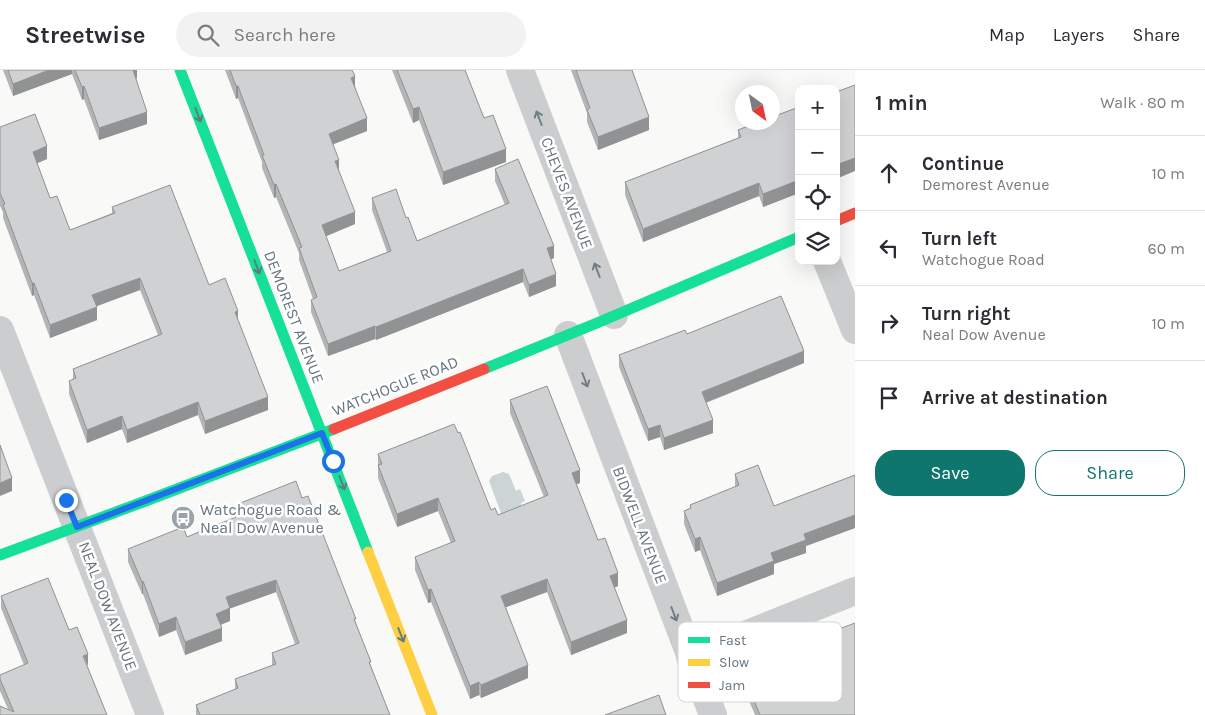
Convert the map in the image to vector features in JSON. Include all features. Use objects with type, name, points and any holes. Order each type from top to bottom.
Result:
[{"type":"street","name":"DEMOREST AVENUE","points":[[180,70],[432,715]]},
{"type":"street","name":"CHEVES AVENUE","points":[[520,70],[614,315]]},
{"type":"street","points":[[838,220],[855,213]]},
{"type":"street","name":"WATCHOGUE ROAD","points":[[0,556],[322,433],[568,335],[795,239]]},
{"type":"street","points":[[829,265],[855,330]]},
{"type":"street","name":"NEAL DOW AVENUE","points":[[0,330],[150,715]]},
{"type":"street","name":"BIDWELL AVENUE","points":[[568,335],[678,625]]},
{"type":"street","points":[[778,622],[855,591]]},
{"type":"street","name":"BIDWELL AVENUE","points":[[708,702],[713,715]]},
{"type":"shaded area","points":[[503,472],[509,474],[516,491],[520,489],[525,501],[521,503],[519,509],[506,514],[501,513],[489,481],[492,476]]},
{"type":"building","points":[[8,70],[49,70],[13,84]]},
{"type":"building","points":[[75,70],[133,70],[147,112],[99,128],[84,86],[82,87]]},
{"type":"building","points":[[230,70],[352,70],[355,76],[351,78],[367,118],[329,134],[339,160],[335,161],[355,212],[322,225],[339,271],[391,251],[372,198],[396,189],[406,218],[408,217],[417,241],[509,203],[495,169],[518,159],[554,246],[547,248],[556,274],[529,285],[523,269],[328,344],[311,300],[317,297],[299,248],[302,247],[276,184],[274,185],[238,86],[236,86]]},
{"type":"building","points":[[397,70],[465,70],[484,118],[493,115],[506,149],[443,172],[419,107],[413,109]]},
{"type":"building","points":[[576,70],[632,70],[649,117],[598,137],[587,110],[590,108]]},
{"type":"building","points":[[855,85],[855,158],[840,164],[840,130],[840,91]]},
{"type":"building","points":[[795,108],[795,182],[763,194],[759,183],[643,229],[625,182],[741,137],[738,130],[780,130],[780,114]]},
{"type":"building","points":[[35,114],[47,146],[33,152],[50,198],[57,196],[70,230],[115,213],[112,207],[170,185],[209,285],[225,278],[238,311],[235,312],[268,397],[205,421],[198,402],[127,430],[122,416],[87,430],[69,381],[76,378],[73,369],[162,334],[140,278],[92,295],[97,307],[50,325],[34,283],[32,283],[0,193],[0,127]]},
{"type":"building","points":[[781,296],[804,351],[702,392],[713,420],[664,438],[660,425],[648,429],[619,355],[685,330],[687,334]]},
{"type":"building","points":[[547,386],[580,470],[572,473],[598,540],[605,538],[618,573],[610,576],[627,620],[571,642],[547,579],[501,596],[528,665],[481,685],[479,682],[470,686],[431,589],[428,590],[415,557],[455,541],[438,498],[397,514],[378,465],[382,464],[378,454],[454,424],[458,433],[460,432],[491,510],[495,508],[498,515],[548,495],[510,400]]},
{"type":"building","points":[[0,445],[12,478],[0,483]]},
{"type":"building","points":[[758,465],[774,506],[855,475],[855,515],[804,534],[806,540],[771,553],[774,561],[717,583],[700,537],[695,539],[684,511],[691,508],[690,505],[739,485],[735,474]]},
{"type":"building","points":[[296,481],[302,498],[308,496],[356,619],[354,619],[371,662],[369,662],[390,715],[200,715],[196,705],[238,688],[235,679],[276,664],[272,653],[299,643],[276,580],[226,597],[230,608],[216,614],[222,628],[185,642],[176,617],[159,624],[143,581],[128,549],[183,527],[187,537],[236,517],[234,510],[239,508],[238,504]]},
{"type":"building","points":[[48,578],[69,630],[77,627],[88,654],[83,656],[107,715],[0,715],[0,706],[14,712],[0,675],[28,663],[1,596]]},
{"type":"building","points":[[855,623],[855,715],[760,715],[755,702],[842,702],[842,628]]},
{"type":"building","points":[[659,695],[666,715],[605,715]]},
{"type":"traffic: fast","points":[[180,70],[368,552]]},
{"type":"traffic: fast","points":[[484,369],[795,239]]},
{"type":"traffic: fast","points":[[0,555],[334,429]]},
{"type":"traffic: slow","points":[[368,552],[432,715]]},
{"type":"traffic: jam","points":[[838,220],[855,213]]},
{"type":"traffic: jam","points":[[334,429],[484,369]]},
{"type":"place","name":"Watchogue Road & Neal Dow Avenue","points":[[183,518]]},
{"type":"route","points":[[66,500],[77,527],[322,433],[333,461]]}]
